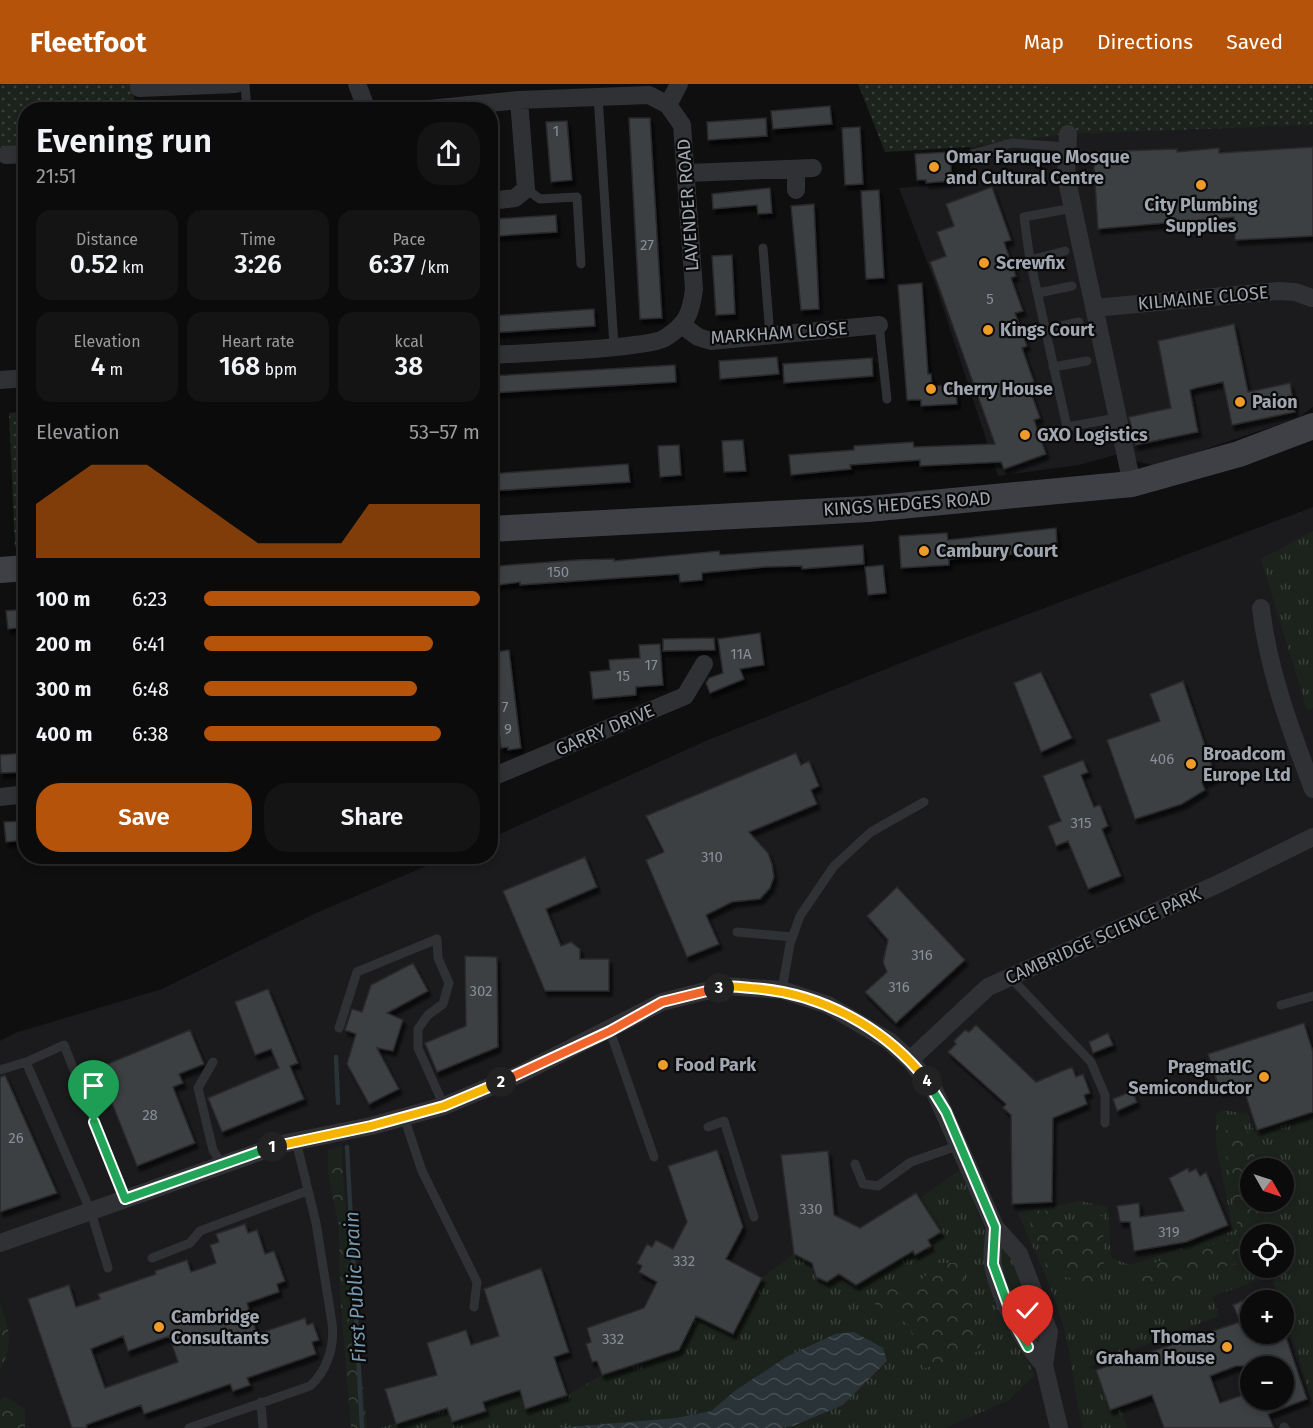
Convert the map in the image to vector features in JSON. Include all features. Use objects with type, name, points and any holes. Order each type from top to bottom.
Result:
[{"type":"street","points":[[139,88],[236,84]]},
{"type":"street","points":[[357,84],[364,102]]},
{"type":"street","points":[[498,103],[650,94],[668,105],[679,84]]},
{"type":"street","points":[[498,200],[515,198],[526,189],[519,100]]},
{"type":"street","name":"LAVENDER ROAD","points":[[668,105],[682,125],[687,173],[694,289],[692,311],[682,325]]},
{"type":"street","points":[[1068,140],[1066,176],[1132,484]]},
{"type":"street","points":[[6,155],[18,154]]},
{"type":"street","points":[[687,173],[804,168],[796,190]]},
{"type":"street","name":"KILMAINE CLOSE","points":[[1094,308],[1278,291],[1295,292],[1312,298]]},
{"type":"street","points":[[498,354],[614,346],[663,339],[682,325]]},
{"type":"street","name":"MARKHAM CLOSE","points":[[682,325],[698,337],[711,341],[879,325]]},
{"type":"street","points":[[0,380],[18,379]]},
{"type":"street","name":"KINGS HEDGES ROAD","points":[[498,529],[868,509],[1132,484],[1239,454],[1313,426]]},
{"type":"street","points":[[0,570],[18,569]]},
{"type":"street","points":[[1261,608],[1273,670],[1313,789]]},
{"type":"street","name":"GARRY DRIVE","points":[[498,775],[685,696],[704,664]]},
{"type":"street","points":[[0,796],[18,795]]},
{"type":"street","name":"CAMBRIDGE SCIENCE PARK","points":[[910,1060],[988,987],[1218,884],[1313,837]]},
{"type":"street","points":[[0,1243],[296,1141],[444,1106],[520,1074],[610,1031],[662,1002],[725,986],[782,990],[828,1005],[858,1021],[910,1060],[934,1090],[995,1227],[1019,1254],[1049,1332],[1044,1365],[1059,1428]]},
{"type":"street","points":[[995,1227],[993,1264],[1014,1322],[1028,1347],[1044,1365]]},
{"type":"lane","points":[[245,84],[246,102]]},
{"type":"lane","points":[[598,96],[614,346]]},
{"type":"lane","points":[[972,154],[1012,143],[1068,140]]},
{"type":"lane","points":[[526,189],[540,199],[577,197],[581,264]]},
{"type":"lane","points":[[1073,208],[1024,217],[1030,260],[1067,427],[1117,418]]},
{"type":"lane","points":[[763,248],[770,336]]},
{"type":"lane","points":[[1030,260],[1065,251]]},
{"type":"lane","points":[[1038,293],[1072,286]]},
{"type":"lane","points":[[1047,329],[1080,322]]},
{"type":"lane","points":[[879,325],[887,399]]},
{"type":"lane","points":[[1053,367],[1087,361]]},
{"type":"lane","points":[[782,990],[792,937],[800,916],[834,866],[871,832],[924,802]]},
{"type":"lane","points":[[737,932],[792,937]]},
{"type":"lane","points":[[339,1028],[357,972],[437,939],[438,958],[448,983],[443,1004],[428,1015],[418,1029],[418,1048],[444,1106]]},
{"type":"lane","points":[[1010,977],[1091,1062],[1106,1095],[1105,1123]]},
{"type":"lane","points":[[1281,1005],[1313,996]]},
{"type":"lane","points":[[610,1031],[654,1157]]},
{"type":"lane","points":[[0,1070],[64,1046],[125,1199]]},
{"type":"lane","points":[[26,1062],[91,1212],[108,1268]]},
{"type":"lane","points":[[213,1062],[198,1088],[213,1150],[222,1165]]},
{"type":"lane","points":[[404,1117],[422,1172],[477,1282],[474,1307]]},
{"type":"lane","points":[[708,1127],[723,1121],[753,1217]]},
{"type":"lane","points":[[189,1428],[310,1386],[320,1377],[328,1361],[334,1334],[316,1223],[296,1141]]},
{"type":"lane","points":[[855,1164],[863,1184],[878,1186],[911,1162],[932,1152],[960,1145]]},
{"type":"lane","points":[[152,1258],[190,1243],[200,1231],[307,1191]]},
{"type":"lane","points":[[261,1402],[263,1428]]},
{"type":"shaded area","points":[[1313,122],[1313,407],[1298,418],[1156,466],[1136,461],[1133,450],[1079,465],[998,476],[934,280],[899,188],[971,182],[970,147],[1068,134]]},
{"type":"shaded area","points":[[1313,507],[1313,1428],[0,1428],[0,1041],[15,1033],[162,989],[316,913],[431,864],[498,864],[498,835],[708,740],[946,645]]},
{"type":"green space","points":[[0,84],[133,84],[134,100],[18,102],[18,147],[0,149]]},
{"type":"green space","points":[[858,84],[1313,84],[1313,125],[1068,134],[970,147],[885,152]]},
{"type":"green space","points":[[1018,84],[1087,84],[1087,92]]},
{"type":"green space","points":[[18,412],[18,547],[15,547],[9,413]]},
{"type":"green space","points":[[1313,531],[1313,708],[1307,710],[1261,559]]},
{"type":"green space","points":[[1223,1110],[1248,1114],[1254,1133],[1313,1114],[1313,1403],[1294,1344],[1294,1290],[1277,1290],[1273,1278],[1294,1278],[1294,1224],[1240,1224],[1240,1278],[1266,1278],[1212,1296],[1219,1316],[1088,1367],[1096,1370],[1110,1410],[1121,1407],[1127,1428],[1083,1428],[1062,1321],[1045,1274],[1018,1213],[1080,1201],[1108,1207],[1111,1258],[1130,1265],[1233,1231],[1216,1144],[1216,1114]]},
{"type":"green space","points":[[1222,1130],[1248,1131],[1254,1158],[1240,1158],[1240,1212],[1264,1212],[1267,1224],[1240,1224],[1240,1262],[1142,1290],[1131,1270],[1239,1236]]},
{"type":"green space","points":[[342,1146],[367,1428],[351,1428],[340,1293],[339,1228],[328,1172],[328,1150]]},
{"type":"green space","points":[[960,1170],[986,1233],[1015,1337],[1035,1375],[1009,1400],[945,1428],[780,1428],[793,1426],[843,1405],[887,1361],[883,1348],[871,1343],[788,1356],[736,1390],[712,1411],[676,1418],[556,1428],[380,1428],[447,1408],[452,1422],[483,1402],[520,1390],[526,1408],[567,1395],[602,1375],[679,1350],[696,1316],[733,1334],[762,1278],[794,1254],[812,1263],[816,1277],[827,1282],[839,1274],[913,1251],[916,1255],[928,1240],[941,1232],[920,1198]]},
{"type":"green space","points":[[1045,1210],[1063,1223],[1095,1213],[1103,1217],[1104,1263],[1092,1287],[1095,1300],[1081,1294],[1070,1278],[1049,1274],[1026,1212]]},
{"type":"green space","points":[[1000,1245],[1016,1261],[1040,1326],[1038,1349],[1024,1329],[999,1265]]},
{"type":"green space","points":[[938,1263],[957,1263],[974,1297],[970,1318],[983,1350],[923,1369],[909,1325],[873,1303],[897,1275],[911,1290]]},
{"type":"green space","points":[[0,1303],[8,1328],[9,1344],[0,1369]]},
{"type":"green space","points":[[5,1396],[25,1410],[25,1428],[0,1428],[0,1401]]},
{"type":"water","points":[[854,1332],[883,1348],[887,1361],[843,1405],[793,1426],[780,1428],[556,1428],[676,1418],[711,1411],[736,1390],[788,1356],[835,1334]]},
{"type":"building","points":[[830,106],[832,124],[773,129],[771,111]]},
{"type":"building","points":[[629,118],[650,118],[662,318],[640,319]]},
{"type":"building","points":[[766,118],[767,136],[708,140],[707,122]]},
{"type":"building","points":[[567,121],[572,180],[551,182],[546,122]]},
{"type":"building","points":[[860,127],[863,184],[845,185],[842,128]]},
{"type":"building","points":[[1313,147],[1313,236],[1235,240],[1234,217],[1098,229],[1093,152],[1177,149],[1177,152],[1219,148],[1219,153]]},
{"type":"building","name":"Omar Faruque Mosque and Cultural Centre","points":[[950,152],[952,181],[926,183],[926,180],[917,180],[915,154]]},
{"type":"building","name":"Kings Court","points":[[992,187],[1011,240],[1004,242],[1016,276],[1011,278],[1023,311],[1015,313],[1027,346],[1022,348],[1034,382],[1028,384],[1040,418],[1034,420],[1046,454],[1004,469],[1001,462],[920,466],[920,460],[850,465],[851,469],[791,475],[789,455],[854,450],[854,446],[913,442],[914,447],[995,444],[930,262],[946,256],[937,232],[954,226],[946,204]]},
{"type":"building","points":[[770,188],[772,213],[758,214],[757,205],[713,209],[712,194]]},
{"type":"building","points":[[879,190],[884,278],[866,279],[861,191]]},
{"type":"building","points":[[814,204],[819,309],[801,310],[791,206]]},
{"type":"building","points":[[556,215],[557,232],[498,236],[498,219]]},
{"type":"building","points":[[732,255],[735,314],[716,315],[712,256]]},
{"type":"building","points":[[922,283],[928,374],[931,374],[932,386],[956,385],[957,404],[921,406],[921,400],[907,400],[898,285]]},
{"type":"building","points":[[594,309],[595,326],[498,332],[498,315]]},
{"type":"building","points":[[1234,324],[1248,392],[1290,383],[1295,412],[1232,425],[1223,382],[1190,390],[1198,432],[1135,445],[1129,417],[1171,408],[1158,341]]},
{"type":"building","points":[[777,357],[779,374],[720,379],[719,361]]},
{"type":"building","points":[[872,358],[873,376],[784,383],[783,364]]},
{"type":"building","points":[[675,365],[676,382],[498,393],[498,376]]},
{"type":"building","points":[[743,440],[746,471],[724,472],[722,441]]},
{"type":"building","points":[[679,445],[681,475],[660,477],[658,446]]},
{"type":"building","points":[[628,464],[630,482],[498,490],[498,473]]},
{"type":"building","points":[[1056,528],[1057,544],[1039,546],[1039,552],[949,559],[949,565],[901,568],[899,536],[947,533],[948,540]]},
{"type":"building","points":[[863,545],[864,564],[802,569],[802,566],[765,567],[702,573],[702,580],[680,582],[679,574],[498,585],[498,566],[577,560],[614,559],[614,561],[719,551],[720,555]]},
{"type":"building","points":[[883,565],[886,593],[868,595],[865,567]]},
{"type":"building","points":[[18,610],[18,628],[8,629],[6,611]]},
{"type":"building","points":[[760,633],[764,665],[740,669],[744,679],[710,693],[706,683],[709,678],[723,673],[718,639]]},
{"type":"building","points":[[714,638],[715,650],[663,651],[663,639]]},
{"type":"building","points":[[660,644],[663,685],[636,687],[636,695],[593,699],[590,672],[610,670],[609,660],[640,658],[639,645]]},
{"type":"building","points":[[509,650],[521,748],[508,750],[508,747],[501,748],[498,722],[498,652]]},
{"type":"building","points":[[1041,672],[1072,738],[1041,752],[1014,683]]},
{"type":"building","points":[[1183,681],[1216,778],[1202,783],[1205,790],[1182,804],[1135,819],[1107,740],[1160,721],[1150,694]]},
{"type":"building","points":[[796,753],[801,765],[809,761],[819,786],[811,790],[817,804],[749,832],[768,853],[774,877],[770,888],[760,899],[732,902],[706,915],[719,944],[687,957],[646,860],[664,852],[646,816]]},
{"type":"building","points":[[18,754],[18,772],[1,773],[0,755]]},
{"type":"building","points":[[1083,760],[1088,772],[1081,775],[1094,807],[1100,805],[1108,826],[1102,829],[1121,876],[1088,889],[1068,841],[1056,846],[1048,826],[1061,821],[1043,776]]},
{"type":"building","points":[[18,821],[18,841],[6,842],[4,822]]},
{"type":"building","points":[[585,857],[597,887],[546,909],[561,946],[571,942],[580,949],[580,959],[609,959],[609,991],[545,991],[503,891]]},
{"type":"building","points":[[897,887],[965,960],[896,1023],[865,992],[887,972],[883,962],[888,940],[867,916]]},
{"type":"building","points":[[465,956],[497,957],[498,1047],[437,1072],[425,1043],[466,1026]]},
{"type":"building","points":[[413,963],[428,991],[387,1013],[403,1020],[393,1051],[377,1048],[399,1089],[369,1104],[347,1064],[356,1034],[345,1030],[352,1009],[362,1012],[371,985]]},
{"type":"building","points":[[268,989],[298,1063],[290,1066],[304,1099],[222,1132],[208,1098],[279,1068],[271,1049],[255,1055],[235,1002]]},
{"type":"building","name":"PragmatIC Semiconductor","points":[[1304,1023],[1313,1052],[1313,1112],[1257,1130],[1242,1084],[1220,1091],[1208,1054]]},
{"type":"building","points":[[976,1025],[1036,1082],[1072,1067],[1076,1077],[1083,1074],[1090,1093],[1084,1095],[1087,1104],[1053,1118],[1052,1202],[1012,1204],[1011,1115],[1003,1108],[1006,1104],[948,1052],[956,1044],[954,1041],[965,1030],[969,1032]]},
{"type":"building","points":[[190,1030],[204,1064],[179,1074],[183,1083],[173,1087],[195,1143],[137,1166],[98,1068]]},
{"type":"building","points":[[1108,1033],[1113,1045],[1093,1053],[1089,1042]]},
{"type":"building","points":[[5,1075],[57,1193],[0,1212],[0,1077]]},
{"type":"building","points":[[1132,1091],[1137,1102],[1117,1111],[1113,1099]]},
{"type":"building","points":[[717,1150],[743,1227],[726,1259],[762,1278],[733,1334],[696,1316],[679,1350],[602,1375],[597,1361],[592,1362],[586,1344],[591,1342],[587,1328],[644,1308],[657,1282],[639,1272],[642,1266],[637,1263],[647,1244],[652,1247],[656,1240],[673,1249],[687,1222],[668,1166]]},
{"type":"building","points":[[828,1151],[834,1215],[860,1228],[916,1193],[941,1232],[928,1240],[931,1246],[915,1255],[913,1251],[856,1285],[839,1274],[827,1282],[816,1277],[812,1263],[794,1254],[781,1155]]},
{"type":"building","points":[[1188,1168],[1189,1172],[1196,1169],[1200,1176],[1206,1172],[1228,1225],[1186,1242],[1134,1251],[1130,1222],[1120,1222],[1117,1206],[1139,1203],[1140,1217],[1184,1211],[1169,1178]]},
{"type":"building","name":"Cambridge Consultants","points":[[245,1224],[248,1233],[257,1230],[265,1254],[274,1251],[285,1281],[277,1284],[279,1292],[247,1303],[257,1334],[305,1318],[307,1325],[313,1323],[319,1340],[312,1342],[316,1354],[247,1378],[250,1385],[233,1391],[230,1384],[144,1414],[141,1405],[86,1425],[87,1428],[72,1428],[28,1299],[69,1285],[76,1307],[100,1299],[98,1294],[156,1274],[155,1271],[187,1260],[191,1272],[216,1263],[210,1245],[219,1242],[216,1234]],"holes":[[[123,1336],[128,1351],[169,1336],[178,1362],[105,1388],[91,1349]]]},
{"type":"building","points":[[541,1268],[569,1352],[554,1357],[567,1395],[525,1409],[520,1390],[483,1402],[486,1411],[452,1422],[447,1408],[396,1424],[385,1389],[437,1375],[427,1343],[466,1330],[471,1345],[499,1336],[484,1289]]},
{"type":"building","name":"Thomas Graham House","points":[[1240,1302],[1240,1322],[1233,1305]]},
{"type":"building","name":"Thomas Graham House","points":[[1240,1322],[1240,1344],[1288,1344],[1292,1356],[1240,1356],[1240,1366],[1210,1376],[1220,1403],[1240,1396],[1240,1410],[1278,1410],[1268,1414],[1274,1428],[1164,1428],[1152,1395],[1110,1410],[1096,1370]]},
{"type":"building","name":"Thomas Graham House","points":[[1294,1361],[1307,1399],[1294,1404]]},
{"type":"waterway","points":[[336,1057],[338,1103]]},
{"type":"waterway","name":"First Public Drain","points":[[347,1147],[362,1428]]},
{"type":"place","name":"Omar Faruque Mosque and Cultural Centre","points":[[934,167]]},
{"type":"place","name":"City Plumbing Supplies","points":[[1201,185]]},
{"type":"place","name":"Screwfix","points":[[984,263]]},
{"type":"place","name":"Kings Court","points":[[988,330]]},
{"type":"place","name":"Cherry House","points":[[931,389]]},
{"type":"place","name":"Paion","points":[[1240,402]]},
{"type":"place","name":"GXO Logistics","points":[[1025,435]]},
{"type":"place","name":"Cambury Court","points":[[924,551]]},
{"type":"place","name":"Broadcom Europe Ltd","points":[[1191,764]]},
{"type":"place","name":"Food Park","points":[[663,1065]]},
{"type":"place","name":"PragmatIC Semiconductor","points":[[1264,1077]]},
{"type":"place","name":"Cambridge Consultants","points":[[159,1327]]},
{"type":"place","name":"Thomas Graham House","points":[[1227,1347]]},
{"type":"route","points":[[94,1122],[125,1199],[282,1144],[371,1126],[444,1106],[520,1074],[610,1031],[662,1002],[725,986],[782,990],[828,1005],[889,1041],[910,1060],[934,1090],[946,1112],[995,1227],[993,1264],[1014,1322],[1028,1347]]}]
